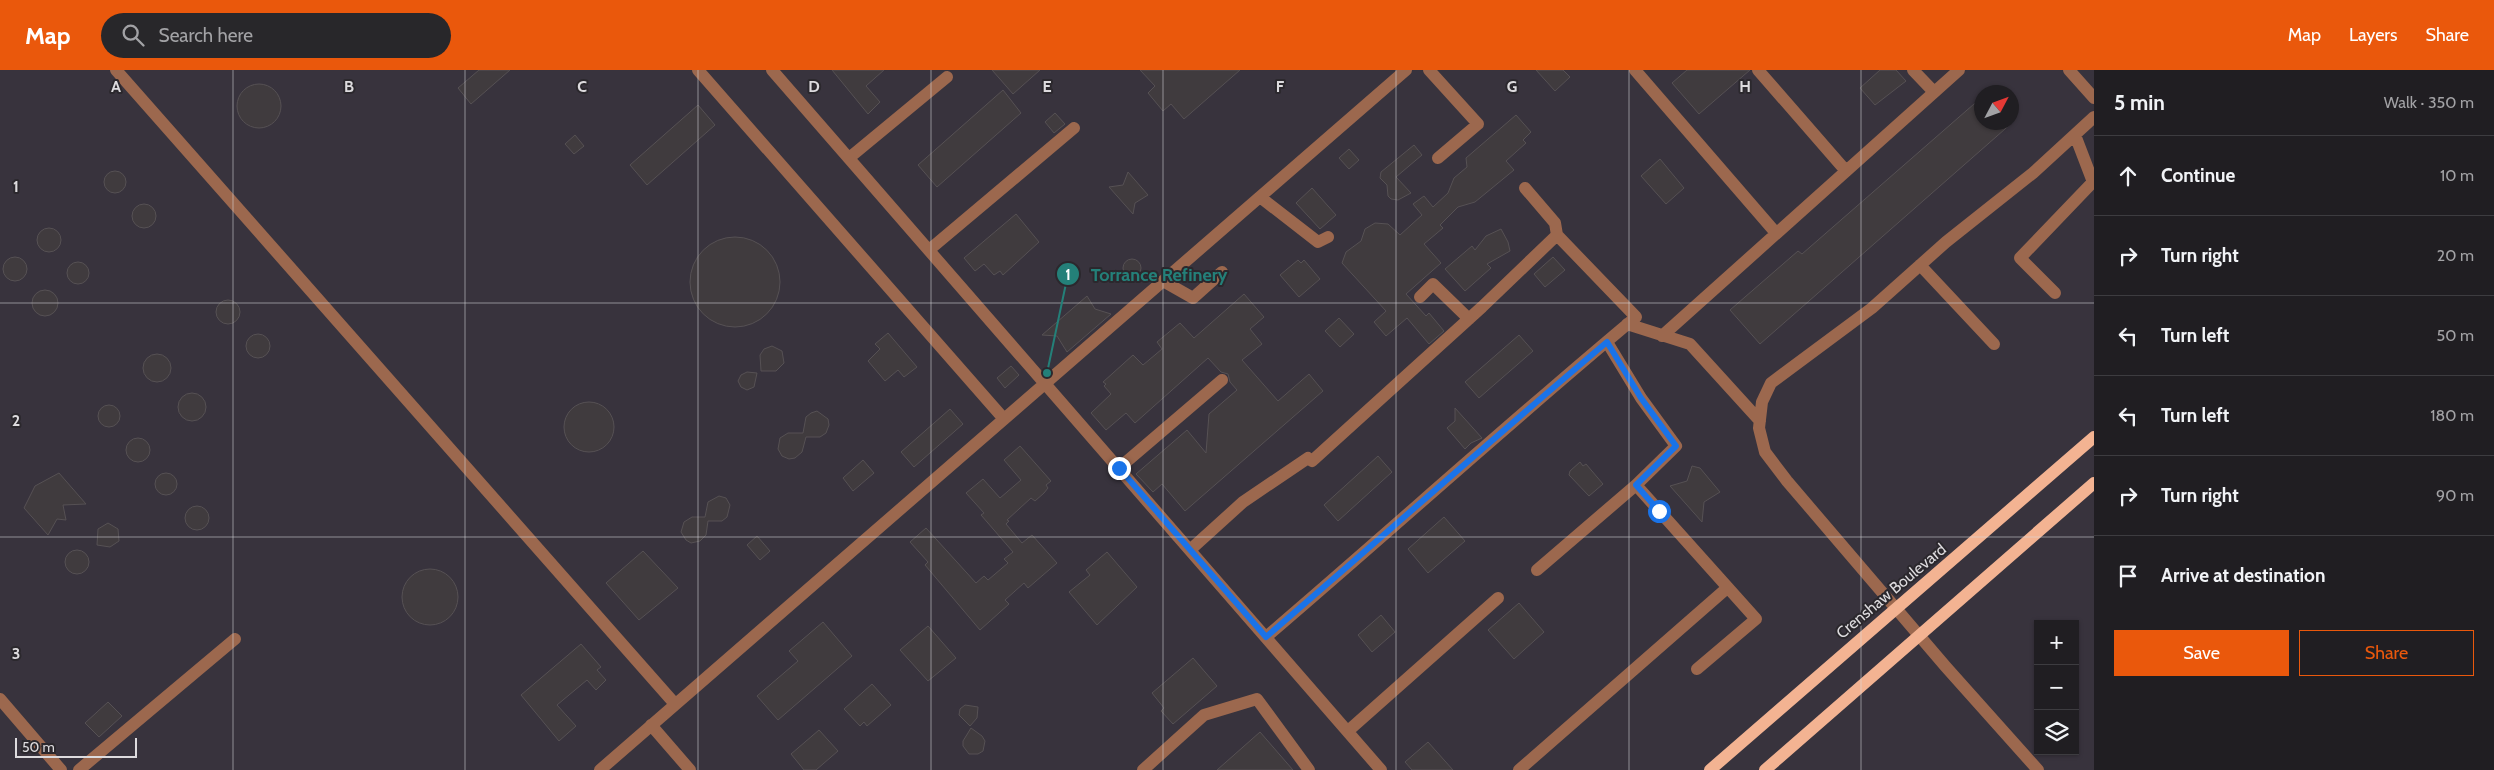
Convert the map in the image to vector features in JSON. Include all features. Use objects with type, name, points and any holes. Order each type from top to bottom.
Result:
[{"type":"main road","name":"Crenshaw Boulevard","points":[[1710,770],[1852,645],[2094,438]]},
{"type":"main road","points":[[1765,770],[2094,483]]},
{"type":"lane","points":[[116,70],[675,704]]},
{"type":"lane","points":[[698,70],[1004,419]]},
{"type":"lane","points":[[772,70],[1381,770]]},
{"type":"lane","points":[[606,768],[675,704],[1406,70]]},
{"type":"lane","points":[[1429,70],[1478,124],[1438,158]]},
{"type":"lane","points":[[1634,70],[1776,233]]},
{"type":"lane","points":[[1758,70],[1846,171]]},
{"type":"lane","points":[[1913,70],[1934,92]]},
{"type":"lane","points":[[1662,336],[1959,70]]},
{"type":"lane","points":[[2070,70],[2094,98]]},
{"type":"lane","points":[[848,158],[947,78]]},
{"type":"lane","points":[[2038,770],[1946,667],[1787,481],[1765,452],[1759,428],[1762,402],[1772,383],[1872,308],[1920,265],[2033,173],[2094,117]]},
{"type":"lane","points":[[929,250],[1074,128]]},
{"type":"lane","points":[[2055,293],[2020,258],[2093,182],[2075,135]]},
{"type":"lane","points":[[1266,637],[1404,519],[1452,474],[1636,317],[1557,235],[1555,223],[1525,188]]},
{"type":"lane","points":[[1260,197],[1318,242],[1328,237]]},
{"type":"lane","points":[[1190,550],[1243,502],[1308,458],[1312,461],[1469,319],[1557,235]]},
{"type":"lane","points":[[1920,265],[1994,344]]},
{"type":"lane","points":[[1163,281],[1193,298],[1222,272]]},
{"type":"lane","points":[[1420,297],[1433,284],[1469,319]]},
{"type":"lane","points":[[1627,324],[1690,344],[1760,421]]},
{"type":"lane","points":[[1537,570],[1636,485],[1676,446],[1641,398],[1607,342]]},
{"type":"lane","points":[[1119,468],[1222,380]]},
{"type":"lane","points":[[1636,485],[1726,589],[1756,619],[1697,669]]},
{"type":"lane","points":[[1519,770],[1726,589]]},
{"type":"lane","points":[[1348,732],[1498,598]]},
{"type":"lane","points":[[79,770],[235,639]]},
{"type":"lane","points":[[0,699],[62,770]]},
{"type":"lane","points":[[1142,770],[1204,716],[1257,699],[1309,770]]},
{"type":"lane","points":[[652,725],[690,770]]},
{"type":"shaded area","points":[[0,70],[2094,70],[2094,770],[0,770]]},
{"type":"building","points":[[479,70],[510,70],[471,104],[458,88]]},
{"type":"building","points":[[832,70],[884,70],[866,86],[880,102],[868,114]]},
{"type":"building","points":[[992,70],[1040,70],[1013,94]]},
{"type":"building","points":[[1140,70],[1240,70],[1184,119],[1171,104],[1163,111],[1148,93],[1155,86]]},
{"type":"building","points":[[1536,70],[1563,70],[1570,77],[1555,91]]},
{"type":"building","points":[[1687,70],[1750,70],[1699,114],[1672,83]]},
{"type":"building","points":[[1880,70],[1896,70],[1906,81],[1875,105],[1860,88]]},
{"type":"building","points":[[263,84],[272,87],[278,93],[281,106],[280,115],[272,125],[255,128],[246,125],[240,119],[237,102],[240,93],[246,87]]},
{"type":"building","points":[[1003,90],[1021,113],[937,187],[918,165]]},
{"type":"building","points":[[1974,104],[1974,130],[2004,130],[1760,344],[1730,310],[1798,251],[1802,254]]},
{"type":"building","points":[[698,105],[715,125],[647,185],[630,165]]},
{"type":"building","points":[[1055,113],[1065,124],[1054,133],[1045,122]]},
{"type":"building","points":[[1516,115],[1531,132],[1523,140],[1526,143],[1506,161],[1514,170],[1475,202],[1458,207],[1440,225],[1443,228],[1424,244],[1441,263],[1406,294],[1426,316],[1429,313],[1444,331],[1429,344],[1407,318],[1386,336],[1374,322],[1386,311],[1342,263],[1346,252],[1361,241],[1365,229],[1375,223],[1388,224],[1400,235],[1422,215],[1413,204],[1424,196],[1433,207],[1448,193],[1454,178],[1467,167],[1466,158]]},
{"type":"building","points":[[575,135],[584,146],[574,154],[565,144]]},
{"type":"building","points":[[1414,145],[1422,155],[1396,177],[1411,193],[1398,200],[1391,199],[1388,196],[1387,185],[1380,178],[1381,172]]},
{"type":"building","points":[[1349,149],[1359,160],[1349,169],[1339,158]]},
{"type":"building","points":[[1660,159],[1684,188],[1666,204],[1641,176]]},
{"type":"building","points":[[115,171],[123,174],[126,182],[123,190],[115,193],[107,190],[104,182],[107,174]]},
{"type":"building","points":[[1128,172],[1148,195],[1135,203],[1133,214],[1109,187],[1123,185]]},
{"type":"building","points":[[1312,188],[1336,215],[1320,229],[1296,203]]},
{"type":"building","points":[[144,204],[152,208],[156,216],[152,224],[144,228],[136,224],[132,216],[136,208]]},
{"type":"building","points":[[1016,214],[1039,242],[1003,275],[1000,271],[994,275],[984,264],[975,271],[964,258]]},
{"type":"building","points":[[49,228],[54,229],[60,235],[60,245],[54,251],[49,252],[44,251],[38,245],[37,240],[38,235],[44,229]]},
{"type":"building","points":[[1501,229],[1508,242],[1510,251],[1487,264],[1491,268],[1465,291],[1445,269],[1472,246],[1475,250],[1486,236]]},
{"type":"building","points":[[735,237],[752,241],[767,250],[776,265],[780,282],[776,299],[767,314],[752,323],[735,327],[718,323],[703,314],[694,299],[690,282],[694,265],[703,250],[718,241]]},
{"type":"building","points":[[15,257],[24,260],[27,269],[24,278],[15,281],[6,278],[3,269],[6,260]]},
{"type":"building","points":[[1553,257],[1565,270],[1545,287],[1534,274]]},
{"type":"building","points":[[1128,259],[1136,259],[1141,264],[1139,275],[1128,277],[1123,272],[1123,264]]},
{"type":"building","points":[[1298,260],[1301,263],[1304,260],[1320,279],[1299,297],[1280,275]]},
{"type":"building","points":[[78,262],[86,265],[89,273],[86,281],[78,284],[70,281],[67,273],[70,265]]},
{"type":"building","points":[[45,290],[54,294],[58,303],[54,312],[45,316],[36,312],[32,303],[36,294]]},
{"type":"building","points":[[1244,294],[1264,317],[1250,329],[1262,344],[1242,360],[1278,401],[1309,374],[1323,391],[1185,511],[1162,484],[1153,492],[1136,474],[1187,430],[1206,453],[1209,414],[1237,390],[1230,382],[1228,374],[1221,372],[1208,358],[1135,423],[1126,413],[1106,430],[1091,413],[1111,394],[1103,382],[1133,355],[1143,365],[1162,349],[1157,342],[1180,323],[1194,338]]},
{"type":"building","points":[[1087,296],[1095,309],[1111,314],[1067,352],[1057,336],[1042,335]]},
{"type":"building","points":[[228,300],[236,304],[240,312],[236,320],[228,324],[220,320],[216,312],[220,304]]},
{"type":"building","points":[[1339,318],[1354,334],[1340,347],[1325,331]]},
{"type":"building","points":[[888,333],[917,367],[904,377],[898,370],[885,381],[868,361],[880,349],[875,344]]},
{"type":"building","points":[[258,334],[266,338],[270,346],[266,354],[258,358],[250,354],[246,346],[250,338]]},
{"type":"building","points":[[1519,335],[1533,351],[1479,398],[1465,382]]},
{"type":"building","points":[[772,346],[782,351],[784,363],[776,371],[761,371],[760,355],[764,349]]},
{"type":"building","points":[[157,354],[167,358],[171,368],[167,378],[157,382],[147,378],[143,368],[147,358]]},
{"type":"building","points":[[1011,366],[1019,375],[1005,388],[997,378]]},
{"type":"building","points":[[747,372],[757,373],[754,387],[747,390],[741,387],[738,381],[741,375]]},
{"type":"building","points":[[192,393],[202,397],[206,407],[202,417],[192,421],[182,417],[178,407],[182,397]]},
{"type":"building","points":[[584,402],[594,402],[607,409],[614,422],[614,432],[607,445],[594,452],[584,452],[575,448],[568,441],[564,432],[564,422],[568,413],[575,406]]},
{"type":"building","points":[[109,405],[117,408],[120,416],[117,424],[109,427],[101,424],[98,416],[101,408]]},
{"type":"building","points":[[1455,408],[1482,438],[1471,443],[1465,449],[1447,428],[1455,421]]},
{"type":"building","points":[[950,409],[963,424],[914,467],[901,452]]},
{"type":"building","points":[[817,411],[828,419],[829,425],[826,433],[820,437],[806,437],[802,452],[795,458],[789,459],[782,456],[778,449],[780,438],[788,433],[803,433],[806,417]]},
{"type":"building","points":[[138,438],[146,442],[150,450],[146,458],[138,462],[130,458],[126,450],[130,442]]},
{"type":"building","points":[[1020,446],[1051,481],[1046,485],[1048,488],[1044,493],[1035,501],[1031,498],[1007,520],[1009,521],[1006,524],[1022,543],[1032,535],[1057,563],[1028,588],[1024,583],[1005,600],[1009,604],[980,630],[925,565],[928,562],[910,542],[926,528],[976,583],[984,576],[988,580],[1008,563],[1004,559],[1013,552],[981,515],[984,513],[966,493],[983,479],[1000,498],[1021,480],[1004,460]]},
{"type":"building","points":[[1378,456],[1392,472],[1338,521],[1324,505]]},
{"type":"building","points":[[863,460],[874,473],[853,491],[843,478]]},
{"type":"building","points":[[1580,462],[1583,466],[1586,464],[1603,484],[1589,496],[1569,475],[1570,471]]},
{"type":"building","points":[[1692,466],[1700,468],[1720,492],[1704,502],[1702,522],[1670,486],[1687,481]]},
{"type":"building","points":[[59,473],[86,504],[63,505],[66,520],[57,519],[48,535],[24,508],[35,486]]},
{"type":"building","points":[[162,473],[170,473],[177,480],[177,488],[170,495],[162,495],[155,488],[155,480]]},
{"type":"building","points":[[719,496],[726,498],[730,505],[727,517],[722,521],[708,521],[706,535],[700,541],[691,543],[686,540],[681,532],[684,522],[692,517],[705,517],[708,502]]},
{"type":"building","points":[[197,506],[202,507],[208,513],[208,523],[202,529],[197,530],[192,529],[186,523],[185,518],[186,513],[192,507]]},
{"type":"building","points":[[1444,517],[1465,541],[1428,573],[1408,549]]},
{"type":"building","points":[[108,523],[118,529],[119,541],[110,547],[97,545],[98,529]]},
{"type":"building","points":[[757,536],[770,551],[760,560],[747,545]]},
{"type":"building","points":[[77,550],[82,551],[88,557],[88,567],[82,573],[77,574],[72,573],[66,567],[65,562],[66,557],[72,551]]},
{"type":"building","points":[[643,551],[678,588],[639,620],[606,583]]},
{"type":"building","points":[[1107,552],[1137,587],[1097,625],[1069,592],[1090,575],[1086,570]]},
{"type":"building","points":[[430,569],[441,571],[450,577],[456,586],[458,597],[456,608],[450,617],[441,623],[430,625],[419,623],[410,617],[404,608],[402,597],[404,586],[410,577],[419,571]]},
{"type":"building","points":[[1519,603],[1544,632],[1514,659],[1488,630]]},
{"type":"building","points":[[1381,615],[1395,632],[1372,652],[1358,635]]},
{"type":"building","points":[[823,622],[852,656],[778,720],[757,696],[798,661],[789,651]]},
{"type":"building","points":[[928,626],[956,658],[928,681],[900,650]]},
{"type":"building","points":[[581,644],[601,667],[597,670],[606,680],[596,690],[587,680],[557,705],[576,726],[559,741],[521,695]]},
{"type":"building","points":[[1193,658],[1217,686],[1173,724],[1161,711],[1164,708],[1152,693]]},
{"type":"building","points":[[872,684],[891,705],[867,726],[864,722],[860,726],[844,709]]},
{"type":"building","points":[[108,702],[122,716],[99,737],[85,723]]},
{"type":"building","points":[[965,705],[978,707],[977,718],[970,726],[959,715],[960,709]]},
{"type":"building","points":[[971,728],[982,736],[985,741],[983,751],[978,754],[969,754],[963,746],[963,741]]},
{"type":"building","points":[[819,730],[838,751],[816,770],[804,770],[791,754]]},
{"type":"building","points":[[1260,732],[1293,770],[1217,770]]},
{"type":"building","points":[[1428,742],[1453,770],[1412,770],[1405,762]]},
{"type":"place","name":"Torrance Refinery","points":[[1047,373]]},
{"type":"route","points":[[1119,468],[1266,637],[1404,519],[1452,474],[1607,342],[1641,398],[1676,446],[1636,485],[1659,511]]}]
